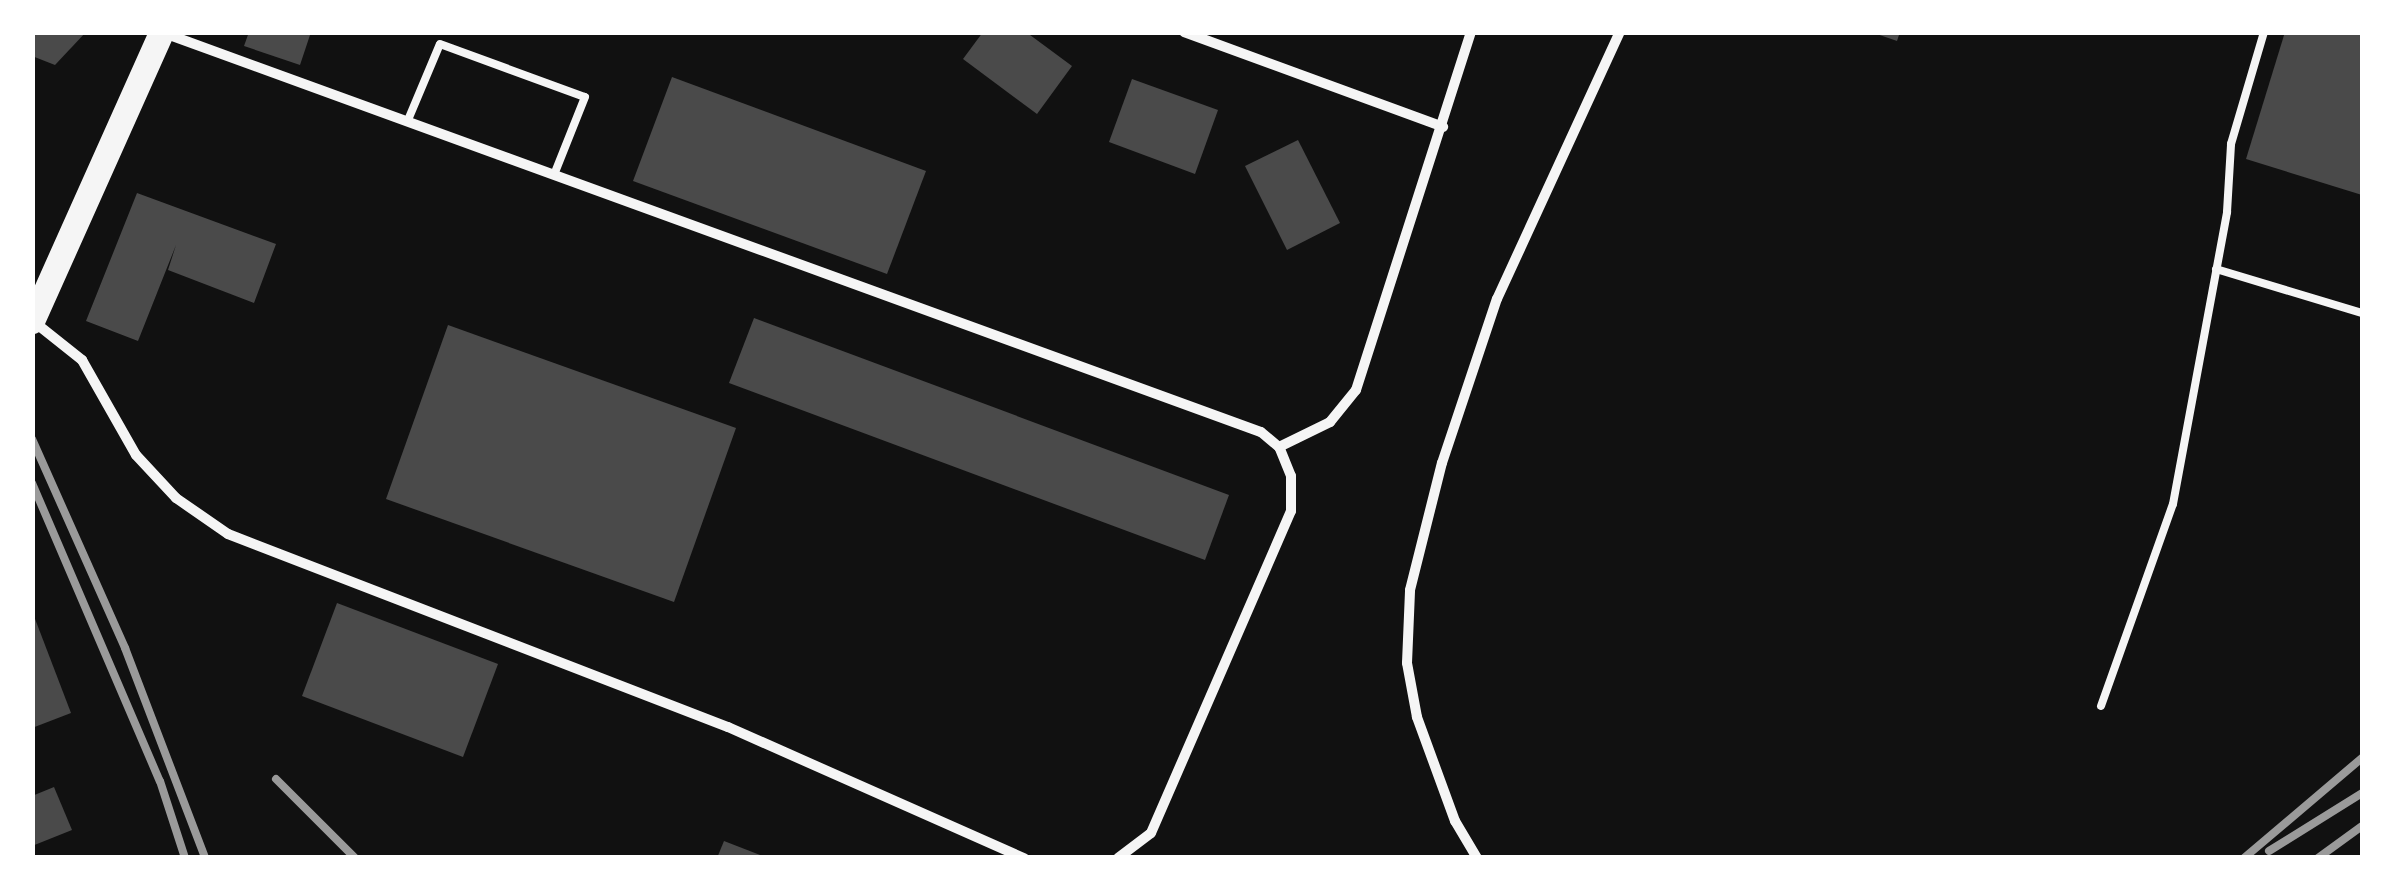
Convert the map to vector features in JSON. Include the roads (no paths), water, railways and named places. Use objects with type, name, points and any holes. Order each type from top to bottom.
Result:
[{"type":"main road","points":[[32,321],[162,32]]},
{"type":"street","points":[[162,32],[1261,432],[1279,447],[1291,476],[1291,511],[1151,833],[1118,858]]},
{"type":"street","points":[[1184,32],[1443,127]]},
{"type":"street","points":[[1279,447],[1330,422],[1356,390],[1472,32]]},
{"type":"street","points":[[1477,858],[1455,821],[1417,717],[1407,663],[1410,590],[1442,463],[1497,298],[1620,32]]},
{"type":"street","points":[[32,321],[82,360],[136,455],[176,498],[228,534],[728,726],[1024,858]]},
{"type":"lane","points":[[2102,706],[2173,504],[2216,269],[2231,144],[2264,32]]},
{"type":"lane","points":[[408,120],[440,44],[585,97],[554,175]]},
{"type":"lane","points":[[2216,269],[2362,312]]},
{"type":"railway","points":[[32,439],[125,648],[205,858]]},
{"type":"railway","points":[[32,483],[160,781],[185,858]]},
{"type":"railway","points":[[2244,858],[2362,758]]},
{"type":"railway","points":[[276,779],[355,858]]},
{"type":"railway","points":[[2269,851],[2362,793]]},
{"type":"railway","points":[[2318,858],[2362,826]]}]
